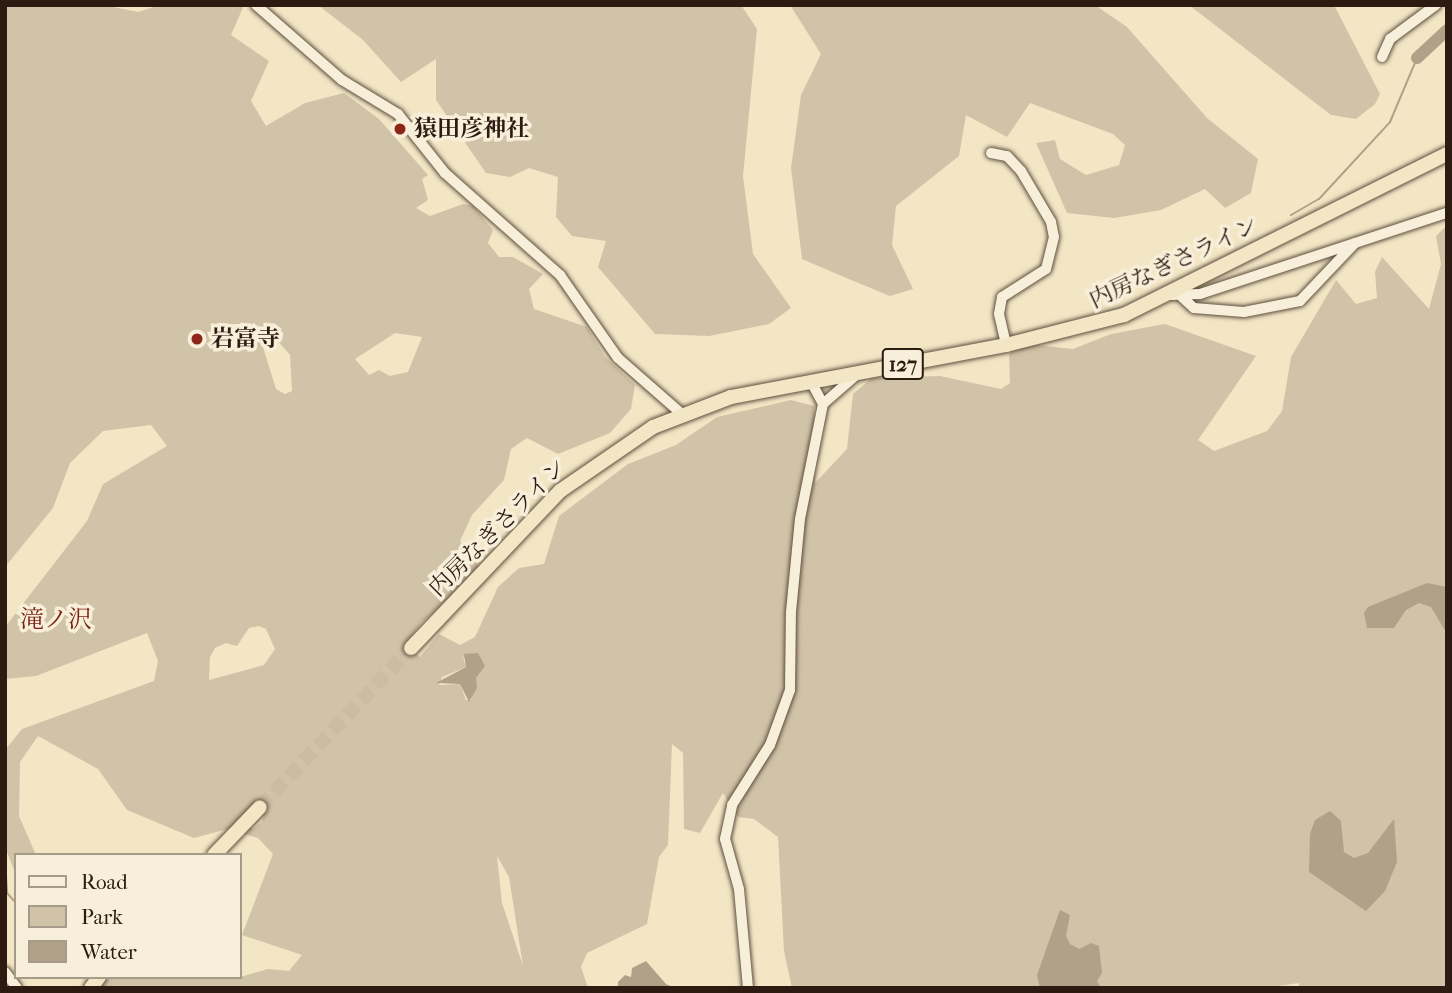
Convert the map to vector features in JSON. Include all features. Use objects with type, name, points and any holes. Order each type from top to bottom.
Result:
[{"type":"highway","name":"内房なぎさライン","points":[[411,648],[560,491],[616,450],[683,415],[731,397],[1092,326],[1176,296],[1447,154]]},
{"type":"highway","points":[[216,853],[260,807]]},
{"type":"street","points":[[256,5],[342,80],[398,114],[445,173],[560,275],[618,358],[683,415]]},
{"type":"street","points":[[1382,57],[1390,40],[1436,5]]},
{"type":"street","points":[[991,153],[1007,156],[1021,171],[1051,222],[1054,236],[1046,269],[1002,297],[999,314],[1006,345]]},
{"type":"street","points":[[1176,296],[1447,213]]},
{"type":"street","points":[[1176,296],[1194,308],[1244,312],[1300,301],[1356,242]]},
{"type":"street","points":[[748,988],[739,889],[725,839],[733,805],[770,745],[790,690],[791,612],[800,519],[824,404],[862,372]]},
{"type":"street","points":[[811,381],[824,404]]},
{"type":"street","points":[[5,972],[17,988]]},
{"type":"green space","points":[[5,5],[103,5],[138,12],[160,5],[244,5],[231,35],[269,61],[251,101],[266,126],[305,103],[344,93],[379,119],[428,175],[422,179],[428,200],[416,208],[430,216],[463,204],[473,206],[493,230],[488,243],[499,257],[513,257],[543,274],[529,289],[534,309],[587,327],[605,357],[635,385],[631,409],[610,433],[558,454],[527,438],[511,449],[504,480],[472,515],[460,541],[481,569],[420,624],[405,644],[420,657],[439,634],[460,645],[475,637],[498,587],[519,568],[544,564],[559,516],[628,464],[676,445],[717,417],[791,400],[814,406],[815,483],[847,449],[853,394],[872,378],[940,376],[1001,389],[1010,383],[1009,354],[1028,344],[1073,349],[1111,334],[1165,324],[1256,356],[1198,440],[1214,451],[1267,431],[1282,411],[1291,357],[1336,280],[1356,304],[1377,298],[1375,272],[1382,257],[1429,309],[1441,264],[1436,236],[1447,225],[1447,988],[1299,988],[1299,983],[1264,988],[792,988],[784,951],[778,837],[754,819],[738,817],[723,793],[700,833],[684,829],[683,753],[672,744],[668,845],[659,857],[647,924],[587,953],[581,967],[588,988],[97,988],[104,979],[242,979],[242,976],[268,969],[289,971],[302,955],[242,935],[273,854],[258,838],[242,833],[246,826],[253,829],[262,822],[264,814],[256,807],[235,827],[194,838],[127,810],[98,769],[38,736],[20,762],[19,816],[35,853],[14,853],[14,870],[5,847],[5,750],[22,729],[154,681],[158,661],[147,633],[36,676],[5,679],[5,627],[87,521],[103,484],[167,446],[151,425],[103,431],[70,463],[53,508],[5,567]],"holes":[[[395,333],[422,337],[408,372],[390,376],[379,370],[369,375],[355,359]],[[264,336],[276,339],[290,355],[292,391],[285,394],[276,389],[261,341]],[[259,626],[266,629],[275,649],[264,665],[209,680],[210,657],[215,648],[226,643],[237,646],[249,628]],[[463,656],[476,677],[471,700],[466,700],[460,684],[439,685],[442,677],[466,667]],[[497,856],[509,877],[523,966],[502,903]]]},
{"type":"green space","points":[[318,5],[741,5],[757,29],[743,176],[753,254],[791,308],[769,324],[709,336],[655,334],[598,267],[606,241],[572,236],[556,217],[558,177],[529,168],[510,177],[486,173],[436,100],[436,59],[401,82],[363,40]]},
{"type":"green space","points":[[790,5],[1095,5],[1127,27],[1207,118],[1258,159],[1251,193],[1225,208],[1205,189],[1161,210],[1114,218],[1067,213],[1036,143],[1055,140],[1060,159],[1086,175],[1119,165],[1125,145],[1113,134],[1030,103],[1007,137],[966,115],[959,156],[896,206],[892,245],[913,289],[890,296],[802,259],[791,168],[801,95],[821,54]]},
{"type":"green space","points":[[1189,5],[1334,5],[1380,94],[1375,104],[1356,119],[1331,115]]},
{"type":"water","points":[[1427,583],[1447,587],[1447,634],[1431,607],[1419,603],[1406,610],[1394,628],[1367,628],[1364,613],[1368,607]]},
{"type":"water","points":[[478,653],[485,666],[476,678],[477,688],[469,702],[460,684],[436,683],[466,667],[464,654]]},
{"type":"water","points":[[1330,811],[1341,821],[1344,852],[1354,858],[1368,853],[1394,819],[1397,862],[1385,891],[1366,911],[1309,872],[1310,834],[1315,820]]},
{"type":"water","points":[[1060,910],[1070,915],[1066,936],[1070,944],[1079,949],[1091,943],[1099,946],[1102,973],[1097,981],[1101,988],[1040,988],[1037,975]]},
{"type":"water","points":[[646,961],[666,984],[675,988],[618,988],[618,982],[625,975],[631,977],[632,968]]},
{"type":"waterway","points":[[1417,58],[1447,30]]},
{"type":"waterway","points":[[1291,215],[1319,199],[1390,122],[1417,58]]},
{"type":"waterway","points":[[5,862],[7,893],[14,901]]},
{"type":"tunnel","points":[[260,807],[411,648]]},
{"type":"place","name":"猿田彦神社","points":[[400,129]]},
{"type":"place","name":"岩富寺","points":[[197,339]]},
{"type":"district","name":"滝ノ沢","points":[[56,620]]}]
